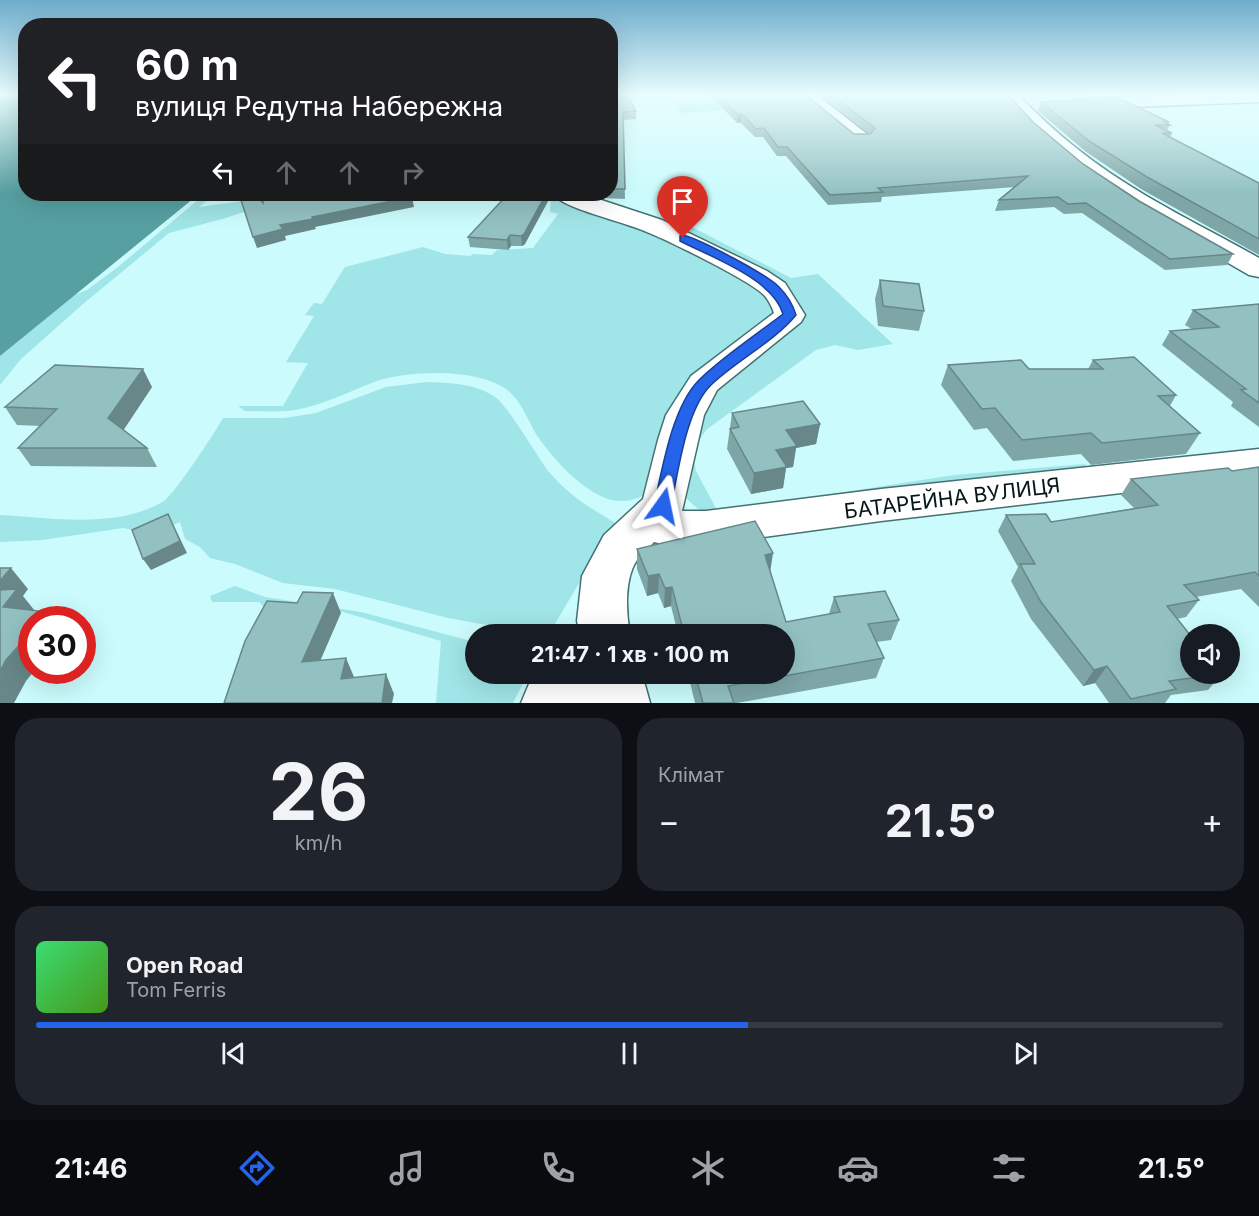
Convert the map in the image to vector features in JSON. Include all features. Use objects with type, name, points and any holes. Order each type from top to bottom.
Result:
[{"type":"street","points":[[849,128],[861,137]]},
{"type":"street","points":[[1041,128],[1083,164],[1139,200],[1259,269]]},
{"type":"street","points":[[580,201],[653,225],[757,276],[775,289],[790,315],[703,384],[685,415],[677,440],[663,506],[620,548],[606,576],[603,624]]},
{"type":"street","name":"БАТАРЕЙНА ВУЛИЦЯ","points":[[645,523],[671,529],[706,528],[881,505],[1259,463]]},
{"type":"street","points":[[549,703],[566,688],[579,684]]},
{"type":"street","points":[[616,684],[622,703]]},
{"type":"shaded area","points":[[0,128],[18,128],[18,201],[190,201],[0,356]]},
{"type":"shaded area","points":[[197,201],[206,201],[199,207],[244,201],[276,201],[226,218],[169,233],[21,359],[0,385],[0,356],[72,296],[87,290]]},
{"type":"shaded area","points":[[551,201],[570,201],[636,222],[763,285],[779,309],[719,358],[653,490],[628,501],[619,501],[607,499],[584,486],[561,465],[536,434],[520,404],[511,393],[493,382],[478,377],[424,373],[391,377],[323,403],[297,410],[245,411],[238,406],[283,406],[308,363],[286,362],[314,316],[305,315],[314,303],[322,304],[345,267],[423,247],[445,254],[471,256],[472,254],[492,255],[497,250],[533,248],[558,214],[550,212]]},
{"type":"shaded area","points":[[635,214],[686,224],[791,278],[818,274],[893,344],[858,350],[835,345],[816,350],[706,430],[692,451],[696,471],[718,512],[954,475],[1085,464],[1090,470],[1088,473],[750,514],[720,514],[700,510],[685,495],[678,477],[681,452],[691,421],[715,383],[734,367],[775,340],[794,322],[797,313],[792,300],[754,271],[672,229]]},
{"type":"shaded area","points":[[427,382],[453,383],[487,392],[501,402],[557,481],[582,502],[619,525],[593,560],[555,624],[481,624],[448,618],[335,589],[283,583],[235,564],[210,558],[200,547],[185,539],[180,522],[164,529],[139,531],[123,528],[42,540],[0,542],[0,515],[84,520],[106,519],[146,510],[164,501],[185,476],[223,418],[284,418],[316,413],[386,387]]},
{"type":"shaded area","points":[[235,586],[265,597],[361,612],[465,639],[465,684],[523,684],[513,703],[436,703],[441,641],[343,612],[311,610],[277,620],[259,602],[212,602],[210,596]]},
{"type":"building","points":[[618,128],[623,128],[625,189],[618,189]]},
{"type":"building","points":[[755,128],[846,128],[854,134],[870,134],[875,128],[1040,128],[1083,164],[1139,201],[1233,254],[1170,259],[1086,203],[1068,204],[1058,197],[999,200],[1028,176],[878,188],[883,192],[830,195],[787,147],[778,147],[764,128]]},
{"type":"building","points":[[1073,128],[1161,128],[1172,133],[1162,133],[1259,183],[1259,239],[1147,177],[1089,141]]},
{"type":"building","points":[[241,201],[261,201],[263,203],[263,201],[392,201],[280,225],[283,229],[253,237]]},
{"type":"building","points":[[501,201],[542,201],[521,236],[510,235],[507,240],[468,237]]},
{"type":"building","points":[[880,280],[919,284],[924,311],[883,306]]},
{"type":"building","points":[[1259,304],[1259,403],[1241,390],[1246,389],[1170,331],[1219,327],[1193,310]]},
{"type":"building","points":[[1134,357],[1176,395],[1158,396],[1200,433],[1102,443],[1091,433],[1022,440],[995,408],[982,409],[948,365],[1021,360],[1029,369],[1103,369],[1093,360]]},
{"type":"building","points":[[55,365],[143,369],[108,418],[147,448],[18,448],[57,409],[5,407]]},
{"type":"building","points":[[803,401],[820,424],[786,430],[797,446],[776,450],[787,467],[754,473],[730,429],[739,427],[732,413]]},
{"type":"building","points":[[1259,467],[1259,576],[1255,572],[1184,585],[1199,600],[1167,606],[1181,624],[1180,680],[1169,681],[1176,689],[1131,699],[1107,666],[1094,670],[1041,602],[1020,564],[1035,564],[1006,515],[1046,514],[1051,522],[1158,505],[1131,479],[1228,468],[1232,471]]},
{"type":"building","points":[[168,514],[180,541],[143,559],[132,530]]},
{"type":"building","points":[[755,521],[773,553],[765,555],[786,622],[840,612],[834,597],[885,591],[899,620],[868,624],[884,658],[795,674],[795,624],[681,624],[672,587],[665,588],[659,574],[648,576],[637,549]]},
{"type":"building","points":[[0,568],[11,568],[0,581]]},
{"type":"building","points":[[17,589],[3,607],[18,609],[18,647],[0,671],[0,590]]},
{"type":"building","points":[[303,592],[333,593],[302,662],[346,658],[341,679],[386,674],[382,703],[224,703],[245,641],[267,601],[297,603]]},
{"type":"building","points":[[698,684],[739,684],[728,686],[734,703],[703,703]]},
{"type":"route","points":[[663,506],[677,440],[685,415],[703,384],[790,315],[775,289],[757,276],[683,238]]}]
